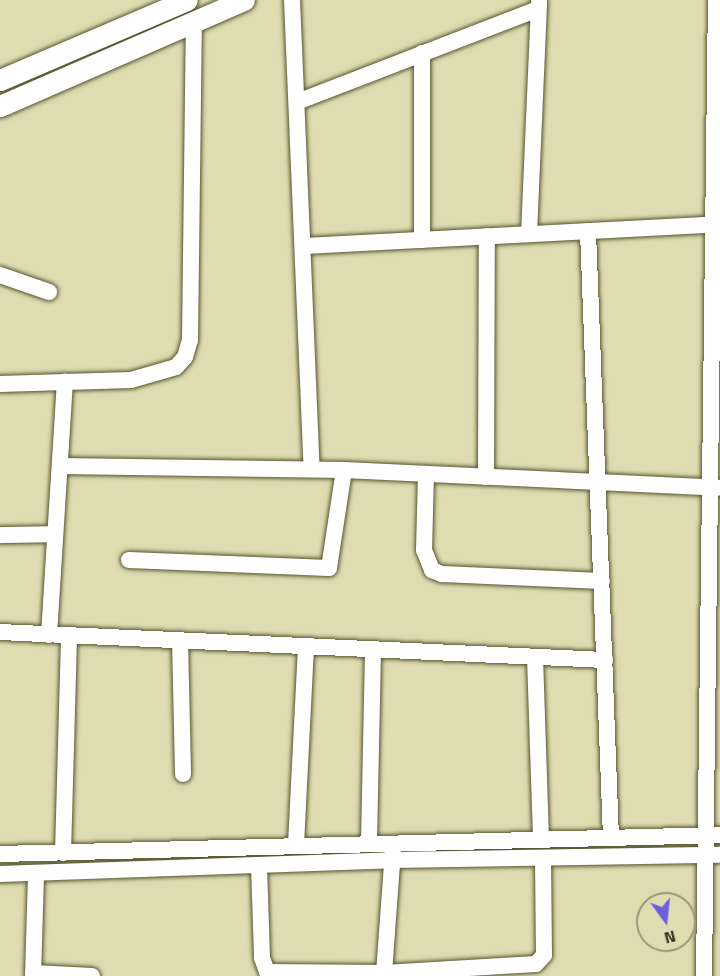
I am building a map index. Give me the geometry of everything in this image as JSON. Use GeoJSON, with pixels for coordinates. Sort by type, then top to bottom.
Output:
{"type":"FeatureCollection","features":[{"type":"Feature","properties":{"kind":"main road"},"geometry":{"type":"LineString","coordinates":[[0,80],[187,0]]}},
{"type":"Feature","properties":{"kind":"main road"},"geometry":{"type":"LineString","coordinates":[[0,106],[244,0]]}},
{"type":"Feature","properties":{"kind":"street"},"geometry":{"type":"LineString","coordinates":[[292,0],[312,469]]}},
{"type":"Feature","properties":{"kind":"street"},"geometry":{"type":"LineString","coordinates":[[704,976],[712,855],[717,224],[716,0]]}},
{"type":"Feature","properties":{"kind":"street"},"geometry":{"type":"LineString","coordinates":[[297,102],[539,4],[529,234]]}},
{"type":"Feature","properties":{"kind":"street"},"geometry":{"type":"LineString","coordinates":[[0,384],[157,375],[176,367],[185,357],[190,340],[194,20]]}},
{"type":"Feature","properties":{"kind":"street"},"geometry":{"type":"LineString","coordinates":[[422,53],[422,240]]}},
{"type":"Feature","properties":{"kind":"street"},"geometry":{"type":"LineString","coordinates":[[303,246],[717,224]]}},
{"type":"Feature","properties":{"kind":"street"},"geometry":{"type":"LineString","coordinates":[[588,231],[611,837]]}},
{"type":"Feature","properties":{"kind":"street"},"geometry":{"type":"LineString","coordinates":[[486,477],[487,236]]}},
{"type":"Feature","properties":{"kind":"street"},"geometry":{"type":"LineString","coordinates":[[0,275],[49,292]]}},
{"type":"Feature","properties":{"kind":"street"},"geometry":{"type":"LineString","coordinates":[[49,635],[66,382]]}},
{"type":"Feature","properties":{"kind":"street"},"geometry":{"type":"LineString","coordinates":[[60,466],[344,470],[715,488]]}},
{"type":"Feature","properties":{"kind":"street"},"geometry":{"type":"LineString","coordinates":[[129,560],[329,568],[344,470]]}},
{"type":"Feature","properties":{"kind":"street"},"geometry":{"type":"LineString","coordinates":[[426,474],[424,550],[432,570],[442,574],[602,581]]}},
{"type":"Feature","properties":{"kind":"street"},"geometry":{"type":"LineString","coordinates":[[0,535],[55,534]]}},
{"type":"Feature","properties":{"kind":"street"},"geometry":{"type":"LineString","coordinates":[[0,632],[605,660]]}},
{"type":"Feature","properties":{"kind":"street"},"geometry":{"type":"LineString","coordinates":[[63,853],[69,636]]}},
{"type":"Feature","properties":{"kind":"street"},"geometry":{"type":"LineString","coordinates":[[180,640],[183,774]]}},
{"type":"Feature","properties":{"kind":"street"},"geometry":{"type":"LineString","coordinates":[[296,844],[306,646]]}},
{"type":"Feature","properties":{"kind":"street"},"geometry":{"type":"LineString","coordinates":[[369,842],[373,649]]}},
{"type":"Feature","properties":{"kind":"street"},"geometry":{"type":"LineString","coordinates":[[535,657],[541,838]]}},
{"type":"Feature","properties":{"kind":"street"},"geometry":{"type":"LineString","coordinates":[[0,854],[369,842],[712,835]]}},
{"type":"Feature","properties":{"kind":"street"},"geometry":{"type":"LineString","coordinates":[[384,973],[393,842]]}},
{"type":"Feature","properties":{"kind":"street"},"geometry":{"type":"LineString","coordinates":[[0,874],[392,860],[712,855]]}},
{"type":"Feature","properties":{"kind":"street"},"geometry":{"type":"LineString","coordinates":[[259,866],[262,958],[267,972],[278,975],[384,973],[536,964],[544,955],[543,858]]}},
{"type":"Feature","properties":{"kind":"street"},"geometry":{"type":"LineString","coordinates":[[36,873],[33,974],[92,976]]}}]}
